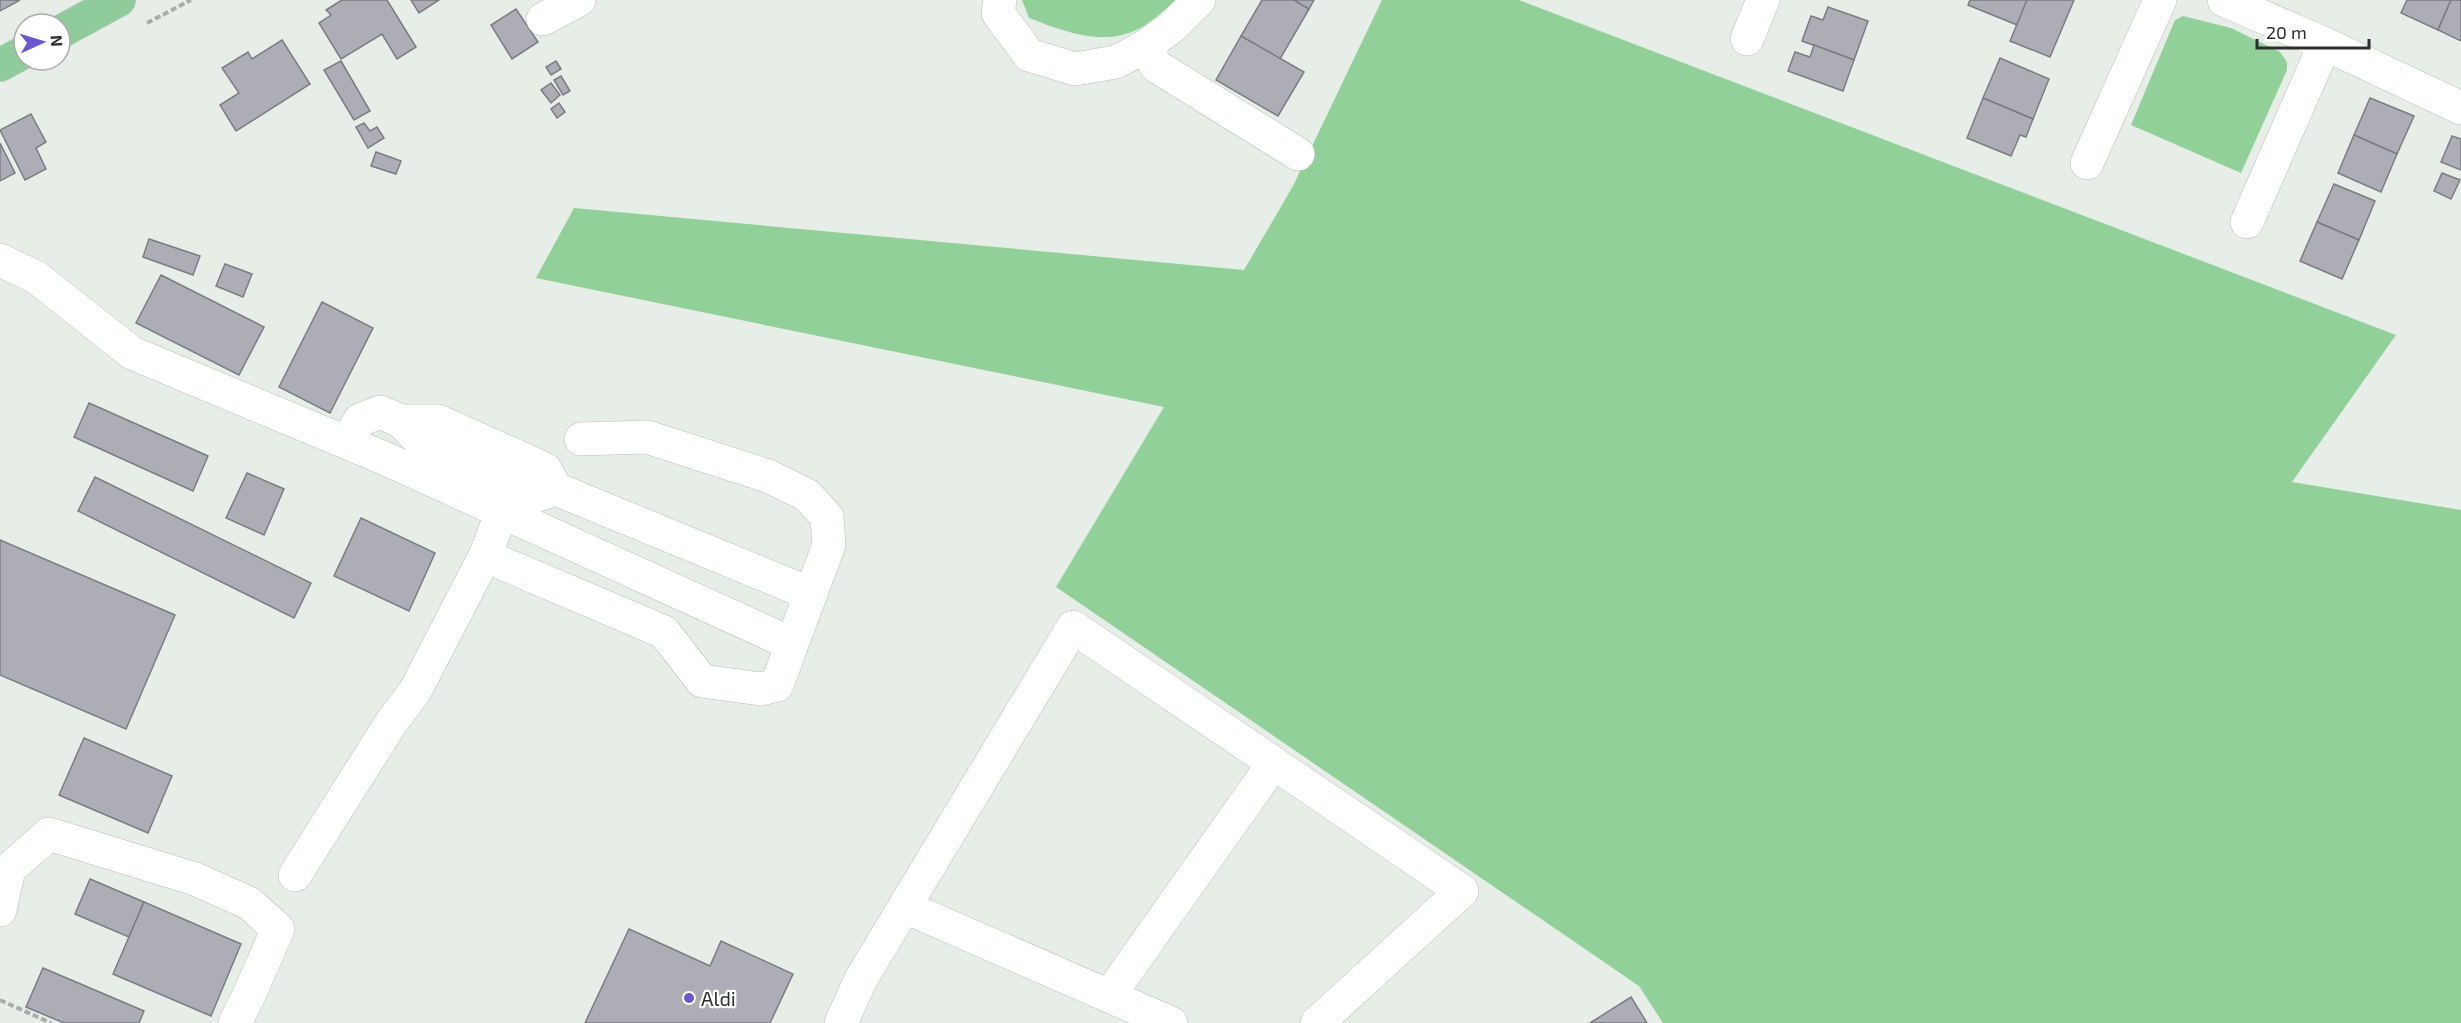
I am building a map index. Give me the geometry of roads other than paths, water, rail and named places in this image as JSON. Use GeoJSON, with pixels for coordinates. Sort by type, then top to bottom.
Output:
{"type":"FeatureCollection","features":[{"type":"Feature","properties":{"kind":"main road"},"geometry":{"type":"LineString","coordinates":[[72,26],[120,0]]}},
{"type":"Feature","properties":{"kind":"street"},"geometry":{"type":"LineString","coordinates":[[543,20],[579,0]]}},
{"type":"Feature","properties":{"kind":"street"},"geometry":{"type":"LineString","coordinates":[[1000,0],[998,13],[1029,55],[1075,69],[1116,62],[1146,46],[1173,26],[1199,0]]}},
{"type":"Feature","properties":{"kind":"street"},"geometry":{"type":"LineString","coordinates":[[1747,39],[1763,0]]}},
{"type":"Feature","properties":{"kind":"street"},"geometry":{"type":"LineString","coordinates":[[2087,163],[2160,0]]}},
{"type":"Feature","properties":{"kind":"street"},"geometry":{"type":"LineString","coordinates":[[2224,0],[2325,44],[2461,108]]}},
{"type":"Feature","properties":{"kind":"street"},"geometry":{"type":"LineString","coordinates":[[2247,222],[2325,44]]}},
{"type":"Feature","properties":{"kind":"street"},"geometry":{"type":"LineString","coordinates":[[1146,46],[1156,66],[1298,154]]}},
{"type":"Feature","properties":{"kind":"street"},"geometry":{"type":"LineString","coordinates":[[0,260],[36,277],[132,353],[347,442],[792,644]]}},
{"type":"Feature","properties":{"kind":"street"},"geometry":{"type":"LineString","coordinates":[[347,442],[360,420],[380,412],[401,421],[426,447],[535,496],[556,489],[811,594]]}},
{"type":"Feature","properties":{"kind":"street"},"geometry":{"type":"LineString","coordinates":[[485,556],[664,632],[702,681],[761,689],[777,685],[829,545],[827,517],[807,495],[768,476],[647,437],[581,439]]}},
{"type":"Feature","properties":{"kind":"street"},"geometry":{"type":"LineString","coordinates":[[295,875],[415,691],[485,556],[502,512]]}},
{"type":"Feature","properties":{"kind":"street"},"geometry":{"type":"LineString","coordinates":[[841,1023],[861,979],[1073,627],[1462,891],[1317,1023]]}},
{"type":"Feature","properties":{"kind":"street"},"geometry":{"type":"LineString","coordinates":[[1109,996],[1274,764]]}},
{"type":"Feature","properties":{"kind":"street"},"geometry":{"type":"LineString","coordinates":[[0,910],[9,869],[49,834],[195,879],[249,903],[278,929],[235,1023]]}},
{"type":"Feature","properties":{"kind":"street"},"geometry":{"type":"LineString","coordinates":[[905,907],[1171,1023]]}},
{"type":"Feature","properties":{"kind":"place","name":"Aldi"},"geometry":{"type":"Point","coordinates":[689,998]}}]}
